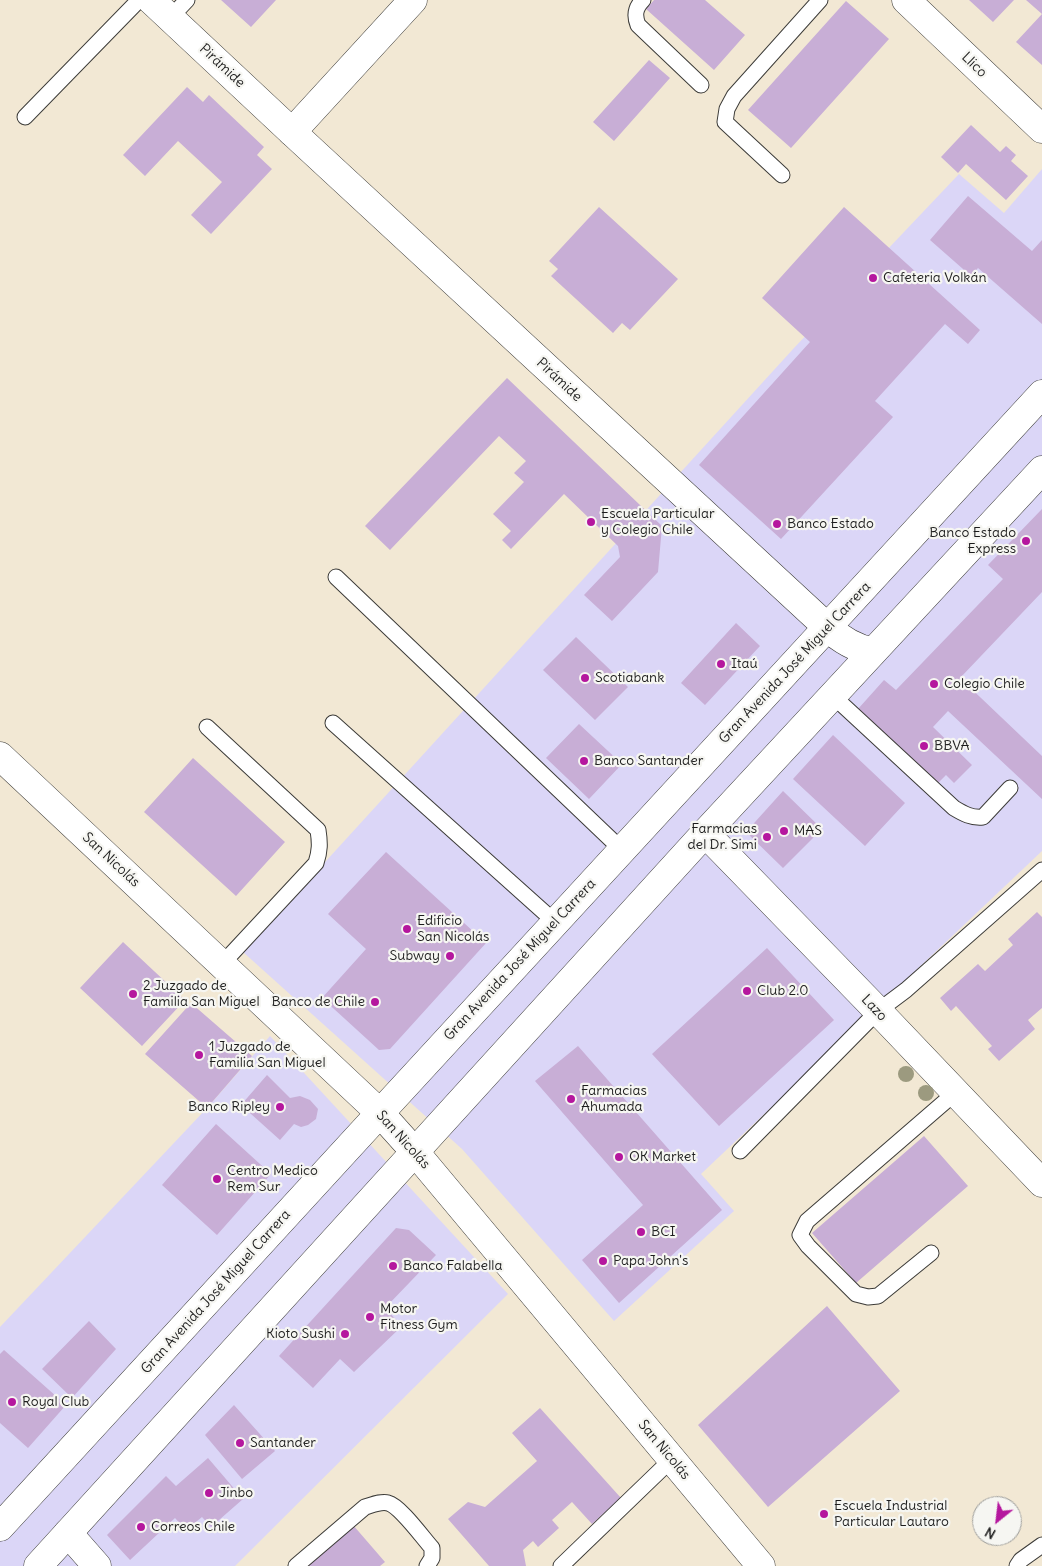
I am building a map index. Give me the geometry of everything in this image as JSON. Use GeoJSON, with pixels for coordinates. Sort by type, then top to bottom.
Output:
{"type":"FeatureCollection","features":[{"type":"Feature","properties":{"kind":"main road"},"geometry":{"type":"LineString","coordinates":[[292,132],[413,0]]}},
{"type":"Feature","properties":{"kind":"main road","name":"Llico"},"geometry":{"type":"LineString","coordinates":[[906,0],[1042,129]]}},
{"type":"Feature","properties":{"kind":"main road","name":"Pirámide"},"geometry":{"type":"LineString","coordinates":[[170,6],[292,132],[827,627],[838,637],[850,644],[873,652]]}},
{"type":"Feature","properties":{"kind":"main road","name":"Gran Avenida José Miguel Carrera"},"geometry":{"type":"LineString","coordinates":[[0,1527],[1042,394]]}},
{"type":"Feature","properties":{"kind":"main road"},"geometry":{"type":"LineString","coordinates":[[38,1566],[705,833],[1042,470]]}},
{"type":"Feature","properties":{"kind":"main road","name":"San Nicolás"},"geometry":{"type":"LineString","coordinates":[[0,756],[380,1113],[415,1152],[761,1566]]}},
{"type":"Feature","properties":{"kind":"main road","name":"Lazo"},"geometry":{"type":"LineString","coordinates":[[705,833],[1042,1183]]}},
{"type":"Feature","properties":{"kind":"main road"},"geometry":{"type":"LineString","coordinates":[[68,1533],[96,1566]]}},
{"type":"Feature","properties":{"kind":"lane"},"geometry":{"type":"LineString","coordinates":[[25,117],[139,0]]}},
{"type":"Feature","properties":{"kind":"lane"},"geometry":{"type":"LineString","coordinates":[[643,0],[637,6],[635,16],[638,25],[702,85]]}},
{"type":"Feature","properties":{"kind":"lane"},"geometry":{"type":"LineString","coordinates":[[782,175],[725,122],[727,109],[734,96],[820,0]]}},
{"type":"Feature","properties":{"kind":"lane"},"geometry":{"type":"LineString","coordinates":[[336,577],[622,850]]}},
{"type":"Feature","properties":{"kind":"lane"},"geometry":{"type":"LineString","coordinates":[[833,696],[954,808],[965,814],[975,818],[983,817],[1010,788]]}},
{"type":"Feature","properties":{"kind":"lane"},"geometry":{"type":"LineString","coordinates":[[333,723],[555,922]]}},
{"type":"Feature","properties":{"kind":"lane"},"geometry":{"type":"LineString","coordinates":[[207,727],[318,830],[320,842],[320,853],[316,863],[222,964]]}},
{"type":"Feature","properties":{"kind":"lane"},"geometry":{"type":"LineString","coordinates":[[740,1151],[878,1011],[906,990],[1042,870]]}},
{"type":"Feature","properties":{"kind":"lane"},"geometry":{"type":"LineString","coordinates":[[931,1253],[878,1296],[868,1297],[856,1294],[808,1246],[800,1234],[807,1221],[955,1093]]}},
{"type":"Feature","properties":{"kind":"lane"},"geometry":{"type":"LineString","coordinates":[[560,1566],[672,1459]]}},
{"type":"Feature","properties":{"kind":"lane"},"geometry":{"type":"LineString","coordinates":[[296,1566],[365,1507],[388,1503],[398,1509],[432,1548],[432,1558],[427,1566]]}},
{"type":"Feature","properties":{"kind":"lane"},"geometry":{"type":"LineString","coordinates":[[1017,1566],[1021,1560],[1042,1545]]}},
{"type":"Feature","properties":{"kind":"shaded area"},"geometry":{"type":"Polygon","coordinates":[[[1042,169],[1042,851],[701,1174],[734,1211],[614,1321],[462,1149],[243,952],[794,348],[959,174],[1004,213],[1042,169]]]}},
{"type":"Feature","properties":{"kind":"shaded area"},"geometry":{"type":"Polygon","coordinates":[[[270,1036],[508,1294],[235,1566],[0,1566],[0,1327],[207,1108],[270,1036]]]}},
{"type":"Feature","properties":{"kind":"building"},"geometry":{"type":"Polygon","coordinates":[[[221,0],[276,0],[251,27],[221,0]]]}},
{"type":"Feature","properties":{"kind":"building"},"geometry":{"type":"Polygon","coordinates":[[[654,0],[705,0],[745,35],[714,70],[646,9],[654,0]]]}},
{"type":"Feature","properties":{"kind":"building"},"geometry":{"type":"Polygon","coordinates":[[[969,0],[1014,0],[993,22],[969,0]]]}},
{"type":"Feature","properties":{"kind":"building"},"geometry":{"type":"Polygon","coordinates":[[[1026,0],[1042,0],[1042,14],[1026,0]]]}},
{"type":"Feature","properties":{"kind":"building"},"geometry":{"type":"Polygon","coordinates":[[[846,1],[889,39],[791,148],[748,110],[846,1]]]}},
{"type":"Feature","properties":{"kind":"building"},"geometry":{"type":"Polygon","coordinates":[[[1042,14],[1042,65],[1016,42],[1042,14]]]}},
{"type":"Feature","properties":{"kind":"building"},"geometry":{"type":"Polygon","coordinates":[[[649,60],[670,78],[614,141],[593,122],[649,60]]]}},
{"type":"Feature","properties":{"kind":"building"},"geometry":{"type":"Polygon","coordinates":[[[187,87],[203,102],[209,95],[264,147],[257,155],[272,169],[211,234],[191,215],[222,182],[178,141],[145,176],[123,155],[187,87]]]}},
{"type":"Feature","properties":{"kind":"building"},"geometry":{"type":"Polygon","coordinates":[[[971,125],[1000,152],[1006,146],[1016,155],[1011,161],[1028,176],[1006,200],[966,164],[958,173],[941,157],[971,125]]]}},
{"type":"Feature","properties":{"kind":"building"},"geometry":{"type":"Polygon","coordinates":[[[968,196],[1032,251],[1042,240],[1042,324],[978,268],[971,276],[930,240],[968,196]]]}},
{"type":"Feature","properties":{"kind":"building"},"geometry":{"type":"Polygon","coordinates":[[[599,207],[678,279],[630,330],[622,323],[613,333],[551,276],[558,269],[549,261],[599,207]]]}},
{"type":"Feature","properties":{"kind":"building"},"geometry":{"type":"Polygon","coordinates":[[[844,207],[980,330],[968,344],[945,324],[875,401],[893,417],[781,539],[699,465],[810,342],[762,298],[844,207]]]}},
{"type":"Feature","properties":{"kind":"building"},"geometry":{"type":"Polygon","coordinates":[[[507,378],[662,526],[658,572],[612,621],[584,595],[620,557],[618,546],[564,494],[511,549],[502,540],[511,531],[493,514],[524,482],[514,473],[526,461],[499,436],[390,550],[365,526],[507,378]]]}},
{"type":"Feature","properties":{"kind":"building"},"geometry":{"type":"Polygon","coordinates":[[[1042,509],[1042,592],[960,678],[1042,756],[1042,799],[948,711],[933,727],[972,765],[954,783],[946,775],[935,786],[858,709],[884,680],[896,690],[1003,579],[988,565],[1042,509]]]}},
{"type":"Feature","properties":{"kind":"building","name":"Itaú"},"geometry":{"type":"Polygon","coordinates":[[[736,623],[760,646],[705,705],[681,683],[736,623]]]}},
{"type":"Feature","properties":{"kind":"building","name":"Scotiabank"},"geometry":{"type":"Polygon","coordinates":[[[576,637],[628,687],[595,720],[543,670],[576,637]]]}},
{"type":"Feature","properties":{"kind":"building","name":"Banco Santander"},"geometry":{"type":"Polygon","coordinates":[[[579,724],[622,764],[589,799],[546,758],[579,724]]]}},
{"type":"Feature","properties":{"kind":"building"},"geometry":{"type":"Polygon","coordinates":[[[833,735],[905,803],[865,846],[793,779],[833,735]]]}},
{"type":"Feature","properties":{"kind":"building"},"geometry":{"type":"Polygon","coordinates":[[[193,758],[285,842],[236,896],[144,812],[193,758]]]}},
{"type":"Feature","properties":{"kind":"building","name":"MAS"},"geometry":{"type":"Polygon","coordinates":[[[783,791],[822,829],[783,868],[746,832],[783,791]]]}},
{"type":"Feature","properties":{"kind":"building","name":"Edificio San Nicolás"},"geometry":{"type":"Polygon","coordinates":[[[386,852],[486,943],[390,1049],[379,1050],[322,998],[366,949],[328,914],[386,852]]]}},
{"type":"Feature","properties":{"kind":"building"},"geometry":{"type":"Polygon","coordinates":[[[1037,912],[1042,917],[1042,1008],[1028,1020],[1035,1029],[999,1061],[988,1049],[992,1046],[956,1006],[951,1011],[940,998],[978,964],[985,971],[1013,945],[1008,939],[1037,912]]]}},
{"type":"Feature","properties":{"kind":"building","name":"2 Juzgado de Familia San Miguel"},"geometry":{"type":"Polygon","coordinates":[[[123,942],[185,1000],[142,1046],[80,988],[123,942]]]}},
{"type":"Feature","properties":{"kind":"building"},"geometry":{"type":"Polygon","coordinates":[[[767,948],[834,1020],[719,1126],[652,1054],[767,948]]]}},
{"type":"Feature","properties":{"kind":"building","name":"1 Juzgado de Familia San Miguel"},"geometry":{"type":"Polygon","coordinates":[[[191,1003],[252,1056],[207,1108],[145,1054],[191,1003]]]}},
{"type":"Feature","properties":{"kind":"building"},"geometry":{"type":"Polygon","coordinates":[[[578,1046],[722,1210],[619,1303],[582,1260],[643,1205],[535,1081],[578,1046]]]}},
{"type":"Feature","properties":{"kind":"building","name":"Banco Ripley"},"geometry":{"type":"Polygon","coordinates":[[[267,1075],[290,1098],[300,1096],[310,1100],[318,1109],[316,1119],[308,1125],[301,1127],[294,1124],[280,1140],[241,1105],[267,1075]]]}},
{"type":"Feature","properties":{"kind":"building","name":"Centro Medico Rem Sur"},"geometry":{"type":"Polygon","coordinates":[[[216,1124],[271,1174],[217,1235],[162,1185],[216,1124]]]}},
{"type":"Feature","properties":{"kind":"building"},"geometry":{"type":"Polygon","coordinates":[[[924,1136],[968,1186],[856,1283],[812,1233],[924,1136]]]}},
{"type":"Feature","properties":{"kind":"building"},"geometry":{"type":"Polygon","coordinates":[[[396,1228],[409,1230],[436,1255],[385,1308],[402,1326],[354,1372],[340,1359],[313,1388],[279,1356],[396,1228]]]}},
{"type":"Feature","properties":{"kind":"building","name":"Escuela Industrial Particular Lautaro"},"geometry":{"type":"Polygon","coordinates":[[[827,1306],[900,1391],[768,1507],[698,1425],[827,1306]]]}},
{"type":"Feature","properties":{"kind":"building"},"geometry":{"type":"Polygon","coordinates":[[[89,1321],[116,1349],[72,1398],[42,1369],[89,1321]]]}},
{"type":"Feature","properties":{"kind":"building"},"geometry":{"type":"Polygon","coordinates":[[[4,1350],[66,1405],[28,1448],[0,1423],[0,1354],[4,1350]]]}},
{"type":"Feature","properties":{"kind":"building","name":"Santander"},"geometry":{"type":"Polygon","coordinates":[[[234,1405],[275,1451],[242,1479],[205,1435],[234,1405]]]}},
{"type":"Feature","properties":{"kind":"building"},"geometry":{"type":"Polygon","coordinates":[[[540,1408],[621,1498],[592,1524],[572,1502],[552,1520],[559,1528],[538,1547],[533,1541],[523,1550],[526,1566],[489,1566],[448,1519],[468,1502],[485,1507],[537,1461],[512,1433],[540,1408]]]}},
{"type":"Feature","properties":{"kind":"building"},"geometry":{"type":"Polygon","coordinates":[[[208,1458],[243,1499],[211,1527],[202,1517],[186,1530],[175,1518],[130,1560],[107,1535],[166,1476],[176,1486],[208,1458]]]}},
{"type":"Feature","properties":{"kind":"building"},"geometry":{"type":"Polygon","coordinates":[[[353,1525],[385,1562],[380,1566],[306,1566],[353,1525]]]}},
{"type":"Feature","properties":{"kind":"place","name":"Cafeteria Volkán"},"geometry":{"type":"Point","coordinates":[873,278]}},
{"type":"Feature","properties":{"kind":"place","name":"Escuela Particular y Colegio Chile"},"geometry":{"type":"Point","coordinates":[591,522]}},
{"type":"Feature","properties":{"kind":"place","name":"Banco Estado"},"geometry":{"type":"Point","coordinates":[777,524]}},
{"type":"Feature","properties":{"kind":"place","name":"Banco Estado Express"},"geometry":{"type":"Point","coordinates":[1026,541]}},
{"type":"Feature","properties":{"kind":"place","name":"Itaú"},"geometry":{"type":"Point","coordinates":[721,664]}},
{"type":"Feature","properties":{"kind":"place","name":"Scotiabank"},"geometry":{"type":"Point","coordinates":[585,678]}},
{"type":"Feature","properties":{"kind":"place","name":"Colegio Chile"},"geometry":{"type":"Point","coordinates":[934,684]}},
{"type":"Feature","properties":{"kind":"place","name":"BBVA"},"geometry":{"type":"Point","coordinates":[924,746]}},
{"type":"Feature","properties":{"kind":"place","name":"Banco Santander"},"geometry":{"type":"Point","coordinates":[584,761]}},
{"type":"Feature","properties":{"kind":"place","name":"MAS"},"geometry":{"type":"Point","coordinates":[784,831]}},
{"type":"Feature","properties":{"kind":"place","name":"Farmacias del Dr. Simi"},"geometry":{"type":"Point","coordinates":[767,837]}},
{"type":"Feature","properties":{"kind":"place","name":"Edificio San Nicolás"},"geometry":{"type":"Point","coordinates":[407,929]}},
{"type":"Feature","properties":{"kind":"place","name":"Subway"},"geometry":{"type":"Point","coordinates":[450,956]}},
{"type":"Feature","properties":{"kind":"place","name":"Club 2.0"},"geometry":{"type":"Point","coordinates":[747,991]}},
{"type":"Feature","properties":{"kind":"place","name":"2 Juzgado de Familia San Miguel"},"geometry":{"type":"Point","coordinates":[133,994]}},
{"type":"Feature","properties":{"kind":"place","name":"Banco de Chile"},"geometry":{"type":"Point","coordinates":[375,1002]}},
{"type":"Feature","properties":{"kind":"place","name":"1 Juzgado de Familia San Miguel"},"geometry":{"type":"Point","coordinates":[199,1055]}},
{"type":"Feature","properties":{"kind":"place","name":"Farmacias Ahumada"},"geometry":{"type":"Point","coordinates":[571,1099]}},
{"type":"Feature","properties":{"kind":"place","name":"Banco Ripley"},"geometry":{"type":"Point","coordinates":[280,1107]}},
{"type":"Feature","properties":{"kind":"place","name":"OK Market"},"geometry":{"type":"Point","coordinates":[619,1157]}},
{"type":"Feature","properties":{"kind":"place","name":"Centro Medico Rem Sur"},"geometry":{"type":"Point","coordinates":[217,1179]}},
{"type":"Feature","properties":{"kind":"place","name":"BCI"},"geometry":{"type":"Point","coordinates":[641,1232]}},
{"type":"Feature","properties":{"kind":"place","name":"Papa John's"},"geometry":{"type":"Point","coordinates":[603,1261]}},
{"type":"Feature","properties":{"kind":"place","name":"Banco Falabella"},"geometry":{"type":"Point","coordinates":[393,1266]}},
{"type":"Feature","properties":{"kind":"place","name":"Motor Fitness Gym"},"geometry":{"type":"Point","coordinates":[370,1317]}},
{"type":"Feature","properties":{"kind":"place","name":"Kioto Sushi"},"geometry":{"type":"Point","coordinates":[345,1334]}},
{"type":"Feature","properties":{"kind":"place","name":"Royal Club"},"geometry":{"type":"Point","coordinates":[12,1402]}},
{"type":"Feature","properties":{"kind":"place","name":"Santander"},"geometry":{"type":"Point","coordinates":[240,1443]}},
{"type":"Feature","properties":{"kind":"place","name":"Jinbo"},"geometry":{"type":"Point","coordinates":[209,1493]}},
{"type":"Feature","properties":{"kind":"place","name":"Escuela Industrial Particular Lautaro"},"geometry":{"type":"Point","coordinates":[824,1514]}},
{"type":"Feature","properties":{"kind":"place","name":"Correos Chile"},"geometry":{"type":"Point","coordinates":[141,1527]}}]}
